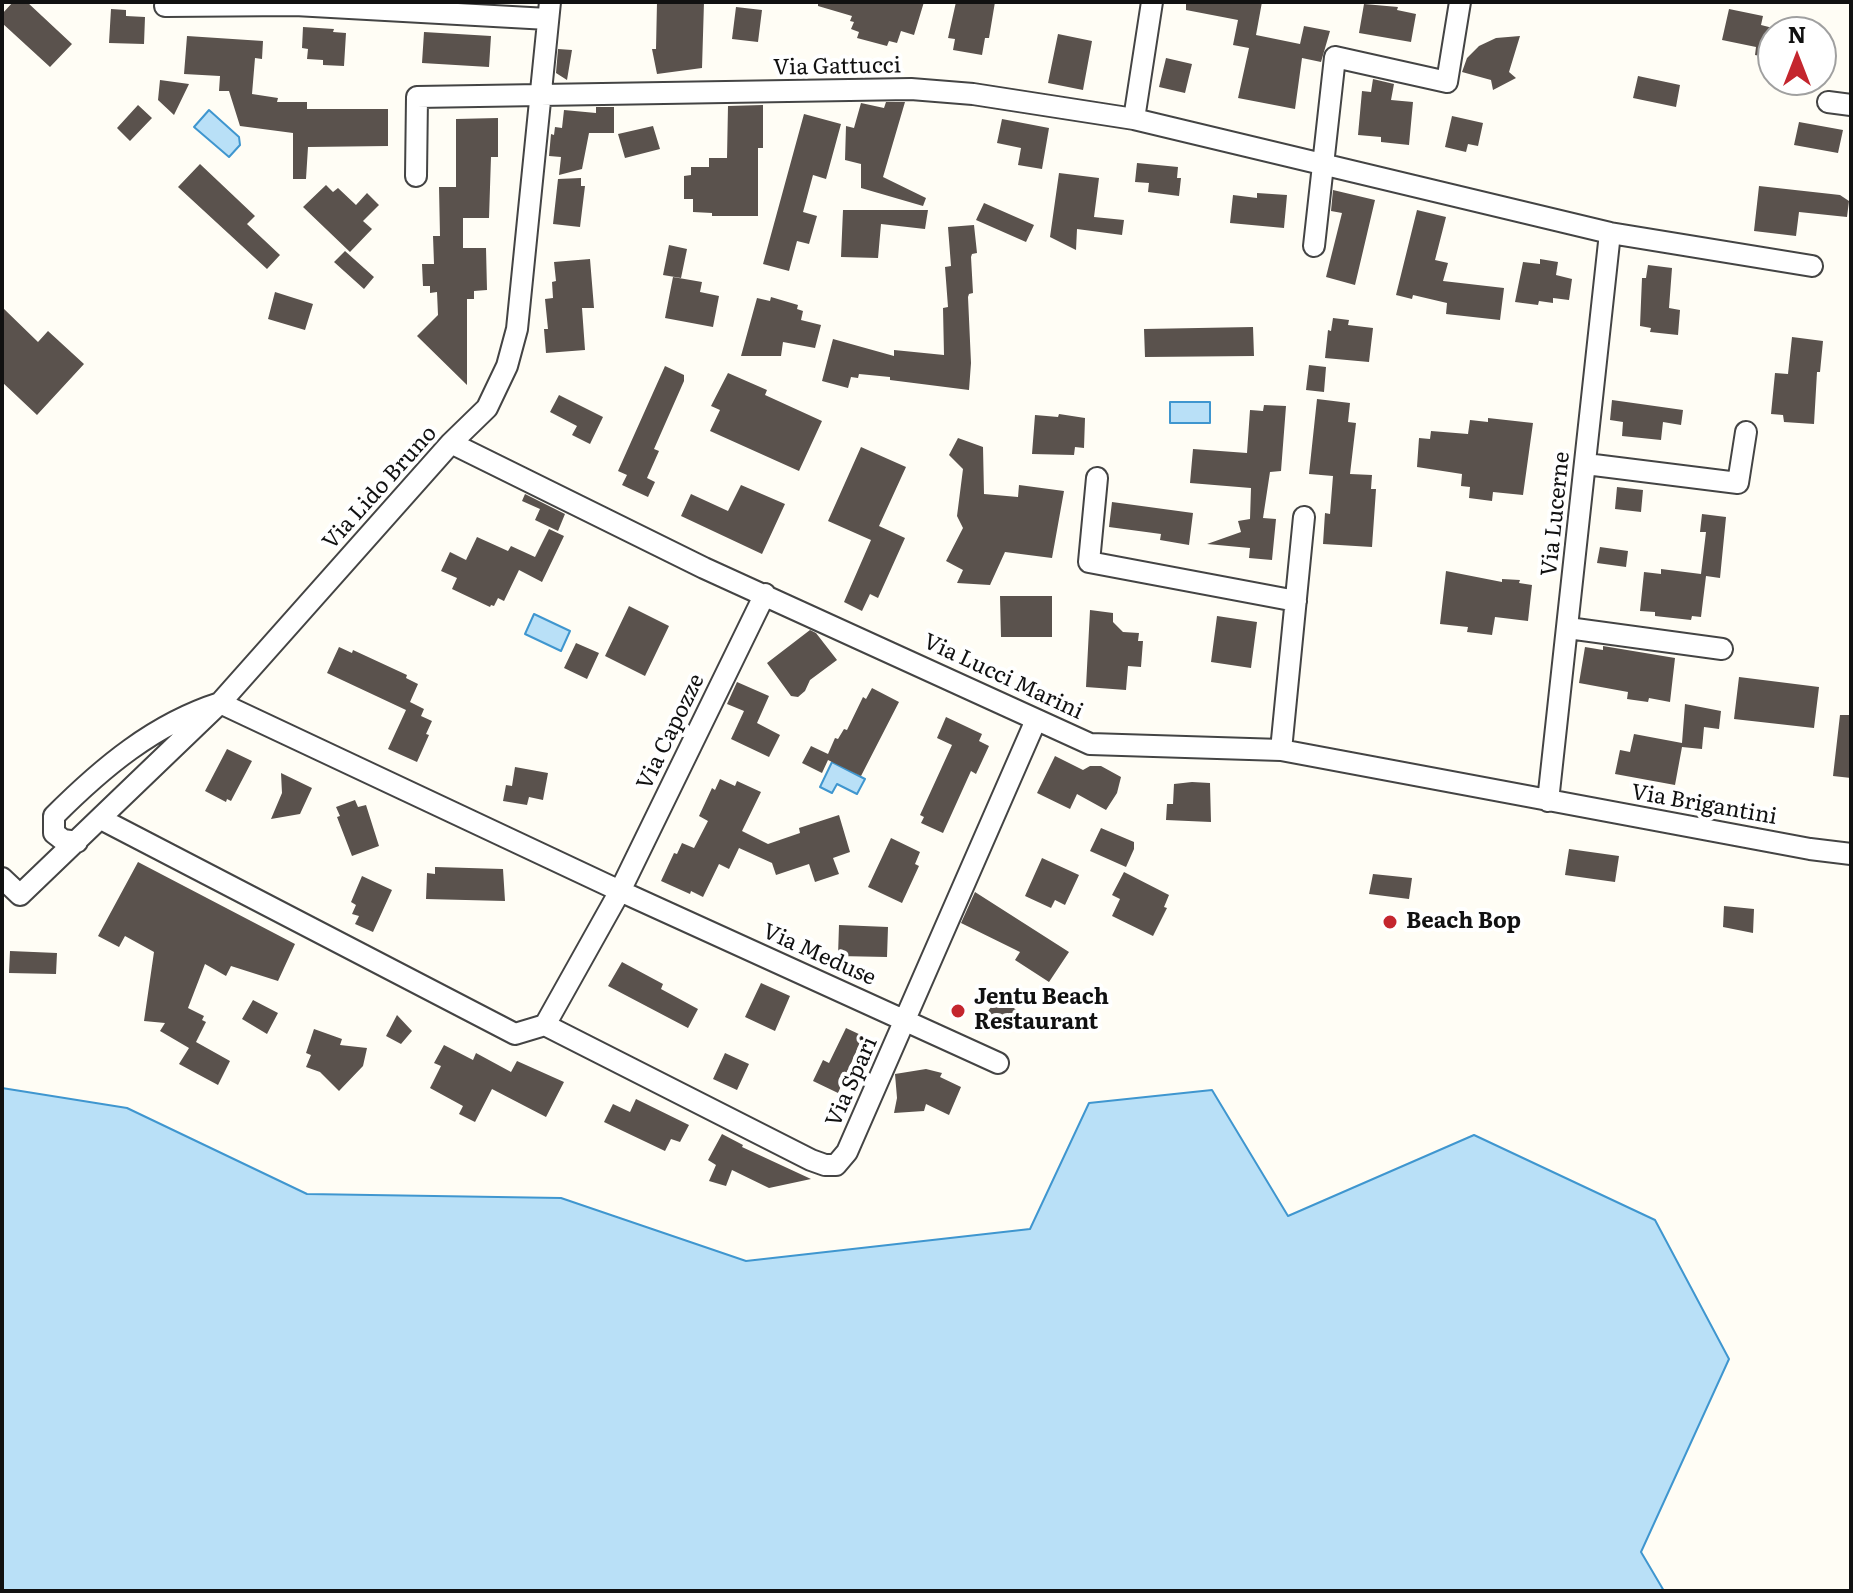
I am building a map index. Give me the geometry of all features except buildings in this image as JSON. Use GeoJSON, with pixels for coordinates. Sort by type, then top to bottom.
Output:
{"type":"FeatureCollection","features":[{"type":"Feature","properties":{"kind":"street"},"geometry":{"type":"LineString","coordinates":[[1134,119],[1152,2]]}},
{"type":"Feature","properties":{"kind":"street"},"geometry":{"type":"LineString","coordinates":[[1314,246],[1335,57],[1447,82],[1460,2]]}},
{"type":"Feature","properties":{"kind":"street"},"geometry":{"type":"LineString","coordinates":[[165,6],[549,10]]}},
{"type":"Feature","properties":{"kind":"street","name":"Via Lido Bruno"},"geometry":{"type":"LineString","coordinates":[[2,878],[20,895],[101,819],[220,703],[451,443],[487,408],[507,366],[517,329],[549,10]]}},
{"type":"Feature","properties":{"kind":"street","name":"Via Gattucci"},"geometry":{"type":"LineString","coordinates":[[416,176],[417,97],[911,89],[973,94],[1134,119],[1610,233],[1812,266]]}},
{"type":"Feature","properties":{"kind":"street"},"geometry":{"type":"LineString","coordinates":[[1828,102],[1851,105]]}},
{"type":"Feature","properties":{"kind":"street","name":"Via Lucerne"},"geometry":{"type":"LineString","coordinates":[[1548,801],[1610,233]]}},
{"type":"Feature","properties":{"kind":"street"},"geometry":{"type":"LineString","coordinates":[[1586,464],[1738,483],[1746,432]]}},
{"type":"Feature","properties":{"kind":"street","name":"Via Lucci Marini"},"geometry":{"type":"LineString","coordinates":[[451,443],[704,568],[1090,744],[1281,750],[1548,801]]}},
{"type":"Feature","properties":{"kind":"street"},"geometry":{"type":"LineString","coordinates":[[1097,478],[1089,562],[1296,601]]}},
{"type":"Feature","properties":{"kind":"street"},"geometry":{"type":"LineString","coordinates":[[1281,750],[1304,517]]}},
{"type":"Feature","properties":{"kind":"street","name":"Via Capozze"},"geometry":{"type":"LineString","coordinates":[[545,1025],[620,891],[765,594]]}},
{"type":"Feature","properties":{"kind":"street"},"geometry":{"type":"LineString","coordinates":[[1568,628],[1722,649]]}},
{"type":"Feature","properties":{"kind":"street"},"geometry":{"type":"LineString","coordinates":[[77,842],[63,840],[54,833],[54,816],[129,749],[161,730],[220,703]]}},
{"type":"Feature","properties":{"kind":"street","name":"Via Meduse"},"geometry":{"type":"LineString","coordinates":[[220,703],[620,891],[998,1063]]}},
{"type":"Feature","properties":{"kind":"street","name":"Via Spari"},"geometry":{"type":"LineString","coordinates":[[545,1025],[825,1165],[836,1165],[847,1152],[1036,720]]}},
{"type":"Feature","properties":{"kind":"street","name":"Via Brigantini"},"geometry":{"type":"LineString","coordinates":[[1548,801],[1851,854]]}},
{"type":"Feature","properties":{"kind":"street"},"geometry":{"type":"LineString","coordinates":[[101,819],[515,1034],[545,1025]]}},
{"type":"Feature","properties":{"kind":"water"},"geometry":{"type":"Polygon","coordinates":[[[209,110],[239,137],[240,145],[229,157],[194,127],[209,110]]]}},
{"type":"Feature","properties":{"kind":"water"},"geometry":{"type":"Polygon","coordinates":[[[1170,402],[1210,402],[1210,423],[1170,423],[1170,402]]]}},
{"type":"Feature","properties":{"kind":"water"},"geometry":{"type":"Polygon","coordinates":[[[534,614],[570,631],[561,651],[525,634],[534,614]]]}},
{"type":"Feature","properties":{"kind":"water"},"geometry":{"type":"Polygon","coordinates":[[[832,762],[865,779],[857,794],[837,784],[832,793],[820,787],[832,762]]]}},
{"type":"Feature","properties":{"kind":"water"},"geometry":{"type":"Polygon","coordinates":[[[2,1088],[127,1108],[307,1194],[561,1198],[746,1261],[1030,1229],[1089,1103],[1212,1090],[1288,1216],[1474,1135],[1655,1220],[1729,1359],[1641,1552],[1664,1591],[2,1591],[2,1088]]]}},
{"type":"Feature","properties":{"kind":"place","name":"Beach Bop"},"geometry":{"type":"Point","coordinates":[1390,922]}},
{"type":"Feature","properties":{"kind":"place","name":"Jentu Beach Restaurant"},"geometry":{"type":"Point","coordinates":[958,1011]}}]}
